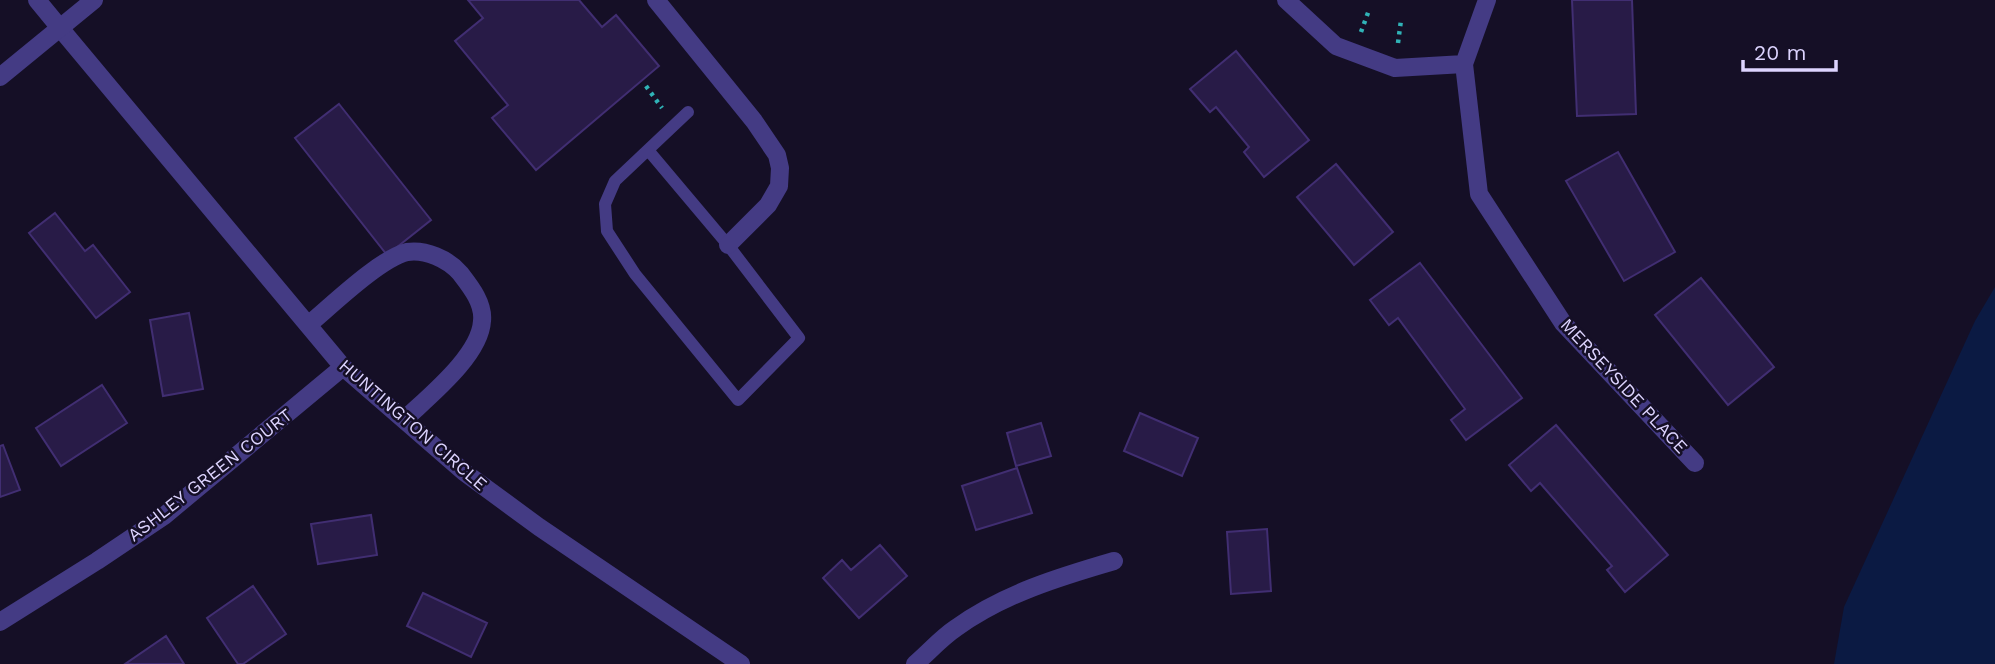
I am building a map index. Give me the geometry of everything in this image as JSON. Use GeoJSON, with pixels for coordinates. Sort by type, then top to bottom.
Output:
{"type":"FeatureCollection","features":[{"type":"Feature","properties":{"kind":"street","name":"HUNTINGTON CIRCLE"},"geometry":{"type":"LineString","coordinates":[[37,0],[343,367],[464,472],[539,527],[741,664]]}},
{"type":"Feature","properties":{"kind":"street"},"geometry":{"type":"LineString","coordinates":[[0,77],[94,0]]}},
{"type":"Feature","properties":{"kind":"street"},"geometry":{"type":"LineString","coordinates":[[656,0],[754,121],[777,155],[780,168],[779,186],[768,205],[728,245]]}},
{"type":"Feature","properties":{"kind":"street"},"geometry":{"type":"LineString","coordinates":[[1286,0],[1336,46],[1395,68],[1464,64]]}},
{"type":"Feature","properties":{"kind":"street","name":"MERSEYSIDE PLACE"},"geometry":{"type":"LineString","coordinates":[[1487,0],[1464,64],[1479,194],[1563,323],[1695,463]]}},
{"type":"Feature","properties":{"kind":"street"},"geometry":{"type":"LineString","coordinates":[[308,325],[377,269],[408,252],[442,259],[457,270],[478,300],[482,321],[475,342],[462,363],[404,420]]}},
{"type":"Feature","properties":{"kind":"street","name":"ASHLEY GREEN COURT"},"geometry":{"type":"LineString","coordinates":[[0,622],[97,562],[164,516],[343,367]]}},
{"type":"Feature","properties":{"kind":"street"},"geometry":{"type":"LineString","coordinates":[[915,664],[956,628],[1000,603],[1052,579],[1114,561]]}},
{"type":"Feature","properties":{"kind":"lane"},"geometry":{"type":"LineString","coordinates":[[648,150],[728,245],[799,338],[738,400],[635,274],[607,231],[605,204],[615,181],[648,150],[688,113]]}},
{"type":"Feature","properties":{"kind":"water"},"geometry":{"type":"Polygon","coordinates":[[[1995,287],[1995,664],[1834,664],[1844,607],[1975,321],[1995,287]]]}},
{"type":"Feature","properties":{"kind":"building"},"geometry":{"type":"Polygon","coordinates":[[[468,0],[579,0],[602,27],[616,15],[659,66],[536,170],[492,118],[508,105],[455,41],[483,18],[468,0]]]}},
{"type":"Feature","properties":{"kind":"building"},"geometry":{"type":"Polygon","coordinates":[[[1572,0],[1632,0],[1636,114],[1577,116],[1572,0]]]}},
{"type":"Feature","properties":{"kind":"building"},"geometry":{"type":"Polygon","coordinates":[[[1236,51],[1309,140],[1264,177],[1244,152],[1249,147],[1216,107],[1210,112],[1190,89],[1236,51]]]}},
{"type":"Feature","properties":{"kind":"building"},"geometry":{"type":"Polygon","coordinates":[[[339,104],[431,220],[387,255],[295,138],[339,104]]]}},
{"type":"Feature","properties":{"kind":"building"},"geometry":{"type":"Polygon","coordinates":[[[1618,152],[1675,252],[1624,281],[1566,181],[1618,152]]]}},
{"type":"Feature","properties":{"kind":"building"},"geometry":{"type":"Polygon","coordinates":[[[1336,164],[1393,232],[1354,265],[1297,197],[1336,164]]]}},
{"type":"Feature","properties":{"kind":"building"},"geometry":{"type":"Polygon","coordinates":[[[55,213],[85,251],[93,245],[130,292],[96,318],[29,233],[55,213]]]}},
{"type":"Feature","properties":{"kind":"building"},"geometry":{"type":"Polygon","coordinates":[[[1420,263],[1522,398],[1466,440],[1451,420],[1465,409],[1398,318],[1389,325],[1370,300],[1420,263]]]}},
{"type":"Feature","properties":{"kind":"building"},"geometry":{"type":"Polygon","coordinates":[[[1701,278],[1774,367],[1728,405],[1655,315],[1701,278]]]}},
{"type":"Feature","properties":{"kind":"building"},"geometry":{"type":"Polygon","coordinates":[[[189,313],[203,389],[163,396],[150,320],[189,313]]]}},
{"type":"Feature","properties":{"kind":"building"},"geometry":{"type":"Polygon","coordinates":[[[102,385],[127,423],[61,466],[36,428],[102,385]]]}},
{"type":"Feature","properties":{"kind":"building"},"geometry":{"type":"Polygon","coordinates":[[[1140,413],[1198,438],[1182,476],[1124,451],[1140,413]]]}},
{"type":"Feature","properties":{"kind":"building"},"geometry":{"type":"Polygon","coordinates":[[[1041,423],[1051,456],[1016,466],[1007,433],[1041,423]]]}},
{"type":"Feature","properties":{"kind":"building"},"geometry":{"type":"Polygon","coordinates":[[[1556,425],[1668,555],[1625,592],[1607,570],[1612,566],[1540,483],[1531,491],[1509,465],[1556,425]]]}},
{"type":"Feature","properties":{"kind":"building"},"geometry":{"type":"Polygon","coordinates":[[[3,445],[20,490],[0,497],[0,446],[3,445]]]}},
{"type":"Feature","properties":{"kind":"building"},"geometry":{"type":"Polygon","coordinates":[[[1017,468],[1032,513],[976,530],[962,486],[1017,468]]]}},
{"type":"Feature","properties":{"kind":"building"},"geometry":{"type":"Polygon","coordinates":[[[371,515],[377,555],[318,564],[311,524],[371,515]]]}},
{"type":"Feature","properties":{"kind":"building"},"geometry":{"type":"Polygon","coordinates":[[[1267,529],[1271,591],[1231,594],[1227,532],[1267,529]]]}},
{"type":"Feature","properties":{"kind":"building"},"geometry":{"type":"Polygon","coordinates":[[[880,545],[907,576],[859,618],[823,578],[842,560],[851,570],[880,545]]]}},
{"type":"Feature","properties":{"kind":"building"},"geometry":{"type":"Polygon","coordinates":[[[253,586],[286,634],[243,664],[238,664],[207,618],[253,586]]]}},
{"type":"Feature","properties":{"kind":"building"},"geometry":{"type":"Polygon","coordinates":[[[423,593],[487,623],[471,657],[407,626],[423,593]]]}},
{"type":"Feature","properties":{"kind":"building"},"geometry":{"type":"Polygon","coordinates":[[[166,636],[184,664],[125,664],[166,636]]]}}]}
